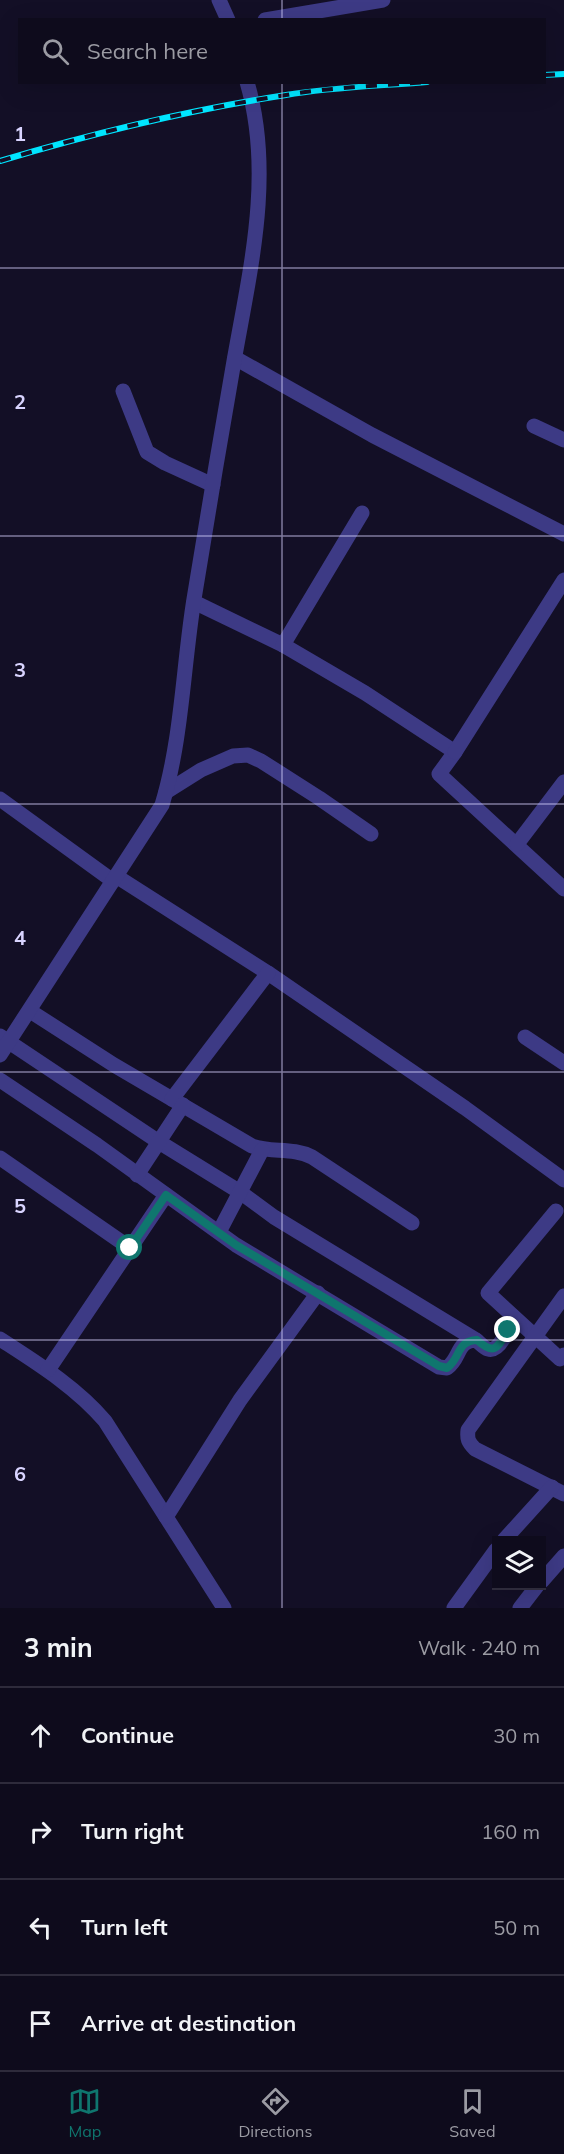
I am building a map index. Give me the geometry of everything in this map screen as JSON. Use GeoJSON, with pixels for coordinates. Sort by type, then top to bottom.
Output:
{"type":"FeatureCollection","features":[{"type":"Feature","properties":{"kind":"street"},"geometry":{"type":"LineString","coordinates":[[219,0],[227,18]]}},
{"type":"Feature","properties":{"kind":"street"},"geometry":{"type":"LineString","coordinates":[[277,18],[383,0]]}},
{"type":"Feature","properties":{"kind":"street"},"geometry":{"type":"LineString","coordinates":[[0,1055],[5,1039],[30,1011],[162,805],[166,792],[174,756],[194,602],[213,485],[251,274],[260,177],[253,101],[248,84]]}},
{"type":"Feature","properties":{"kind":"street"},"geometry":{"type":"LineString","coordinates":[[235,358],[372,435],[564,534]]}},
{"type":"Feature","properties":{"kind":"street"},"geometry":{"type":"LineString","coordinates":[[123,391],[147,452],[213,485]]}},
{"type":"Feature","properties":{"kind":"street"},"geometry":{"type":"LineString","coordinates":[[534,426],[564,440]]}},
{"type":"Feature","properties":{"kind":"street"},"geometry":{"type":"LineString","coordinates":[[283,645],[362,513]]}},
{"type":"Feature","properties":{"kind":"street"},"geometry":{"type":"LineString","coordinates":[[564,580],[439,774],[564,889]]}},
{"type":"Feature","properties":{"kind":"street"},"geometry":{"type":"LineString","coordinates":[[194,602],[283,645],[365,693],[455,752]]}},
{"type":"Feature","properties":{"kind":"street"},"geometry":{"type":"LineString","coordinates":[[166,792],[212,765],[233,756],[248,754],[371,834]]}},
{"type":"Feature","properties":{"kind":"street"},"geometry":{"type":"LineString","coordinates":[[517,844],[564,782]]}},
{"type":"Feature","properties":{"kind":"street"},"geometry":{"type":"LineString","coordinates":[[0,799],[115,879],[268,973],[562,1172]]}},
{"type":"Feature","properties":{"kind":"street"},"geometry":{"type":"LineString","coordinates":[[137,1175],[159,1142],[177,1102],[268,973]]}},
{"type":"Feature","properties":{"kind":"street"},"geometry":{"type":"LineString","coordinates":[[30,1011],[252,1146],[262,1150],[301,1151],[412,1223]]}},
{"type":"Feature","properties":{"kind":"street"},"geometry":{"type":"LineString","coordinates":[[525,1037],[564,1064]]}},
{"type":"Feature","properties":{"kind":"street"},"geometry":{"type":"LineString","coordinates":[[5,1039],[293,1229],[477,1340],[487,1349],[498,1346],[513,1316]]}},
{"type":"Feature","properties":{"kind":"street"},"geometry":{"type":"LineString","coordinates":[[0,1080],[97,1145],[219,1232],[439,1366],[447,1368],[452,1365],[464,1343],[477,1340]]}},
{"type":"Feature","properties":{"kind":"street"},"geometry":{"type":"LineString","coordinates":[[219,1232],[262,1150]]}},
{"type":"Feature","properties":{"kind":"street"},"geometry":{"type":"LineString","coordinates":[[0,1158],[130,1248]]}},
{"type":"Feature","properties":{"kind":"street"},"geometry":{"type":"LineString","coordinates":[[48,1370],[166,1195]]}},
{"type":"Feature","properties":{"kind":"street"},"geometry":{"type":"LineString","coordinates":[[556,1211],[488,1293],[560,1359],[564,1355]]}},
{"type":"Feature","properties":{"kind":"street"},"geometry":{"type":"LineString","coordinates":[[166,1517],[230,1414],[318,1293]]}},
{"type":"Feature","properties":{"kind":"street"},"geometry":{"type":"LineString","coordinates":[[508,1536],[558,1491],[475,1449],[468,1443],[468,1430],[564,1296]]}},
{"type":"Feature","properties":{"kind":"street"},"geometry":{"type":"LineString","coordinates":[[0,1339],[48,1370],[105,1421],[224,1608]]}},
{"type":"Feature","properties":{"kind":"street"},"geometry":{"type":"LineString","coordinates":[[454,1608],[492,1556]]}},
{"type":"Feature","properties":{"kind":"street"},"geometry":{"type":"LineString","coordinates":[[546,1576],[564,1556]]}},
{"type":"Feature","properties":{"kind":"street"},"geometry":{"type":"LineString","coordinates":[[520,1608],[534,1590]]}},
{"type":"Feature","properties":{"kind":"railway"},"geometry":{"type":"LineString","coordinates":[[546,75],[564,74]]}},
{"type":"Feature","properties":{"kind":"railway"},"geometry":{"type":"LineString","coordinates":[[0,161],[142,123],[250,101],[303,92],[400,84]]}},
{"type":"Feature","properties":{"kind":"route"},"geometry":{"type":"LineString","coordinates":[[130,1248],[166,1195],[236,1245],[439,1366],[447,1368],[452,1365],[460,1348],[469,1340],[477,1340],[487,1349],[493,1349],[498,1346],[508,1330]]}}]}
